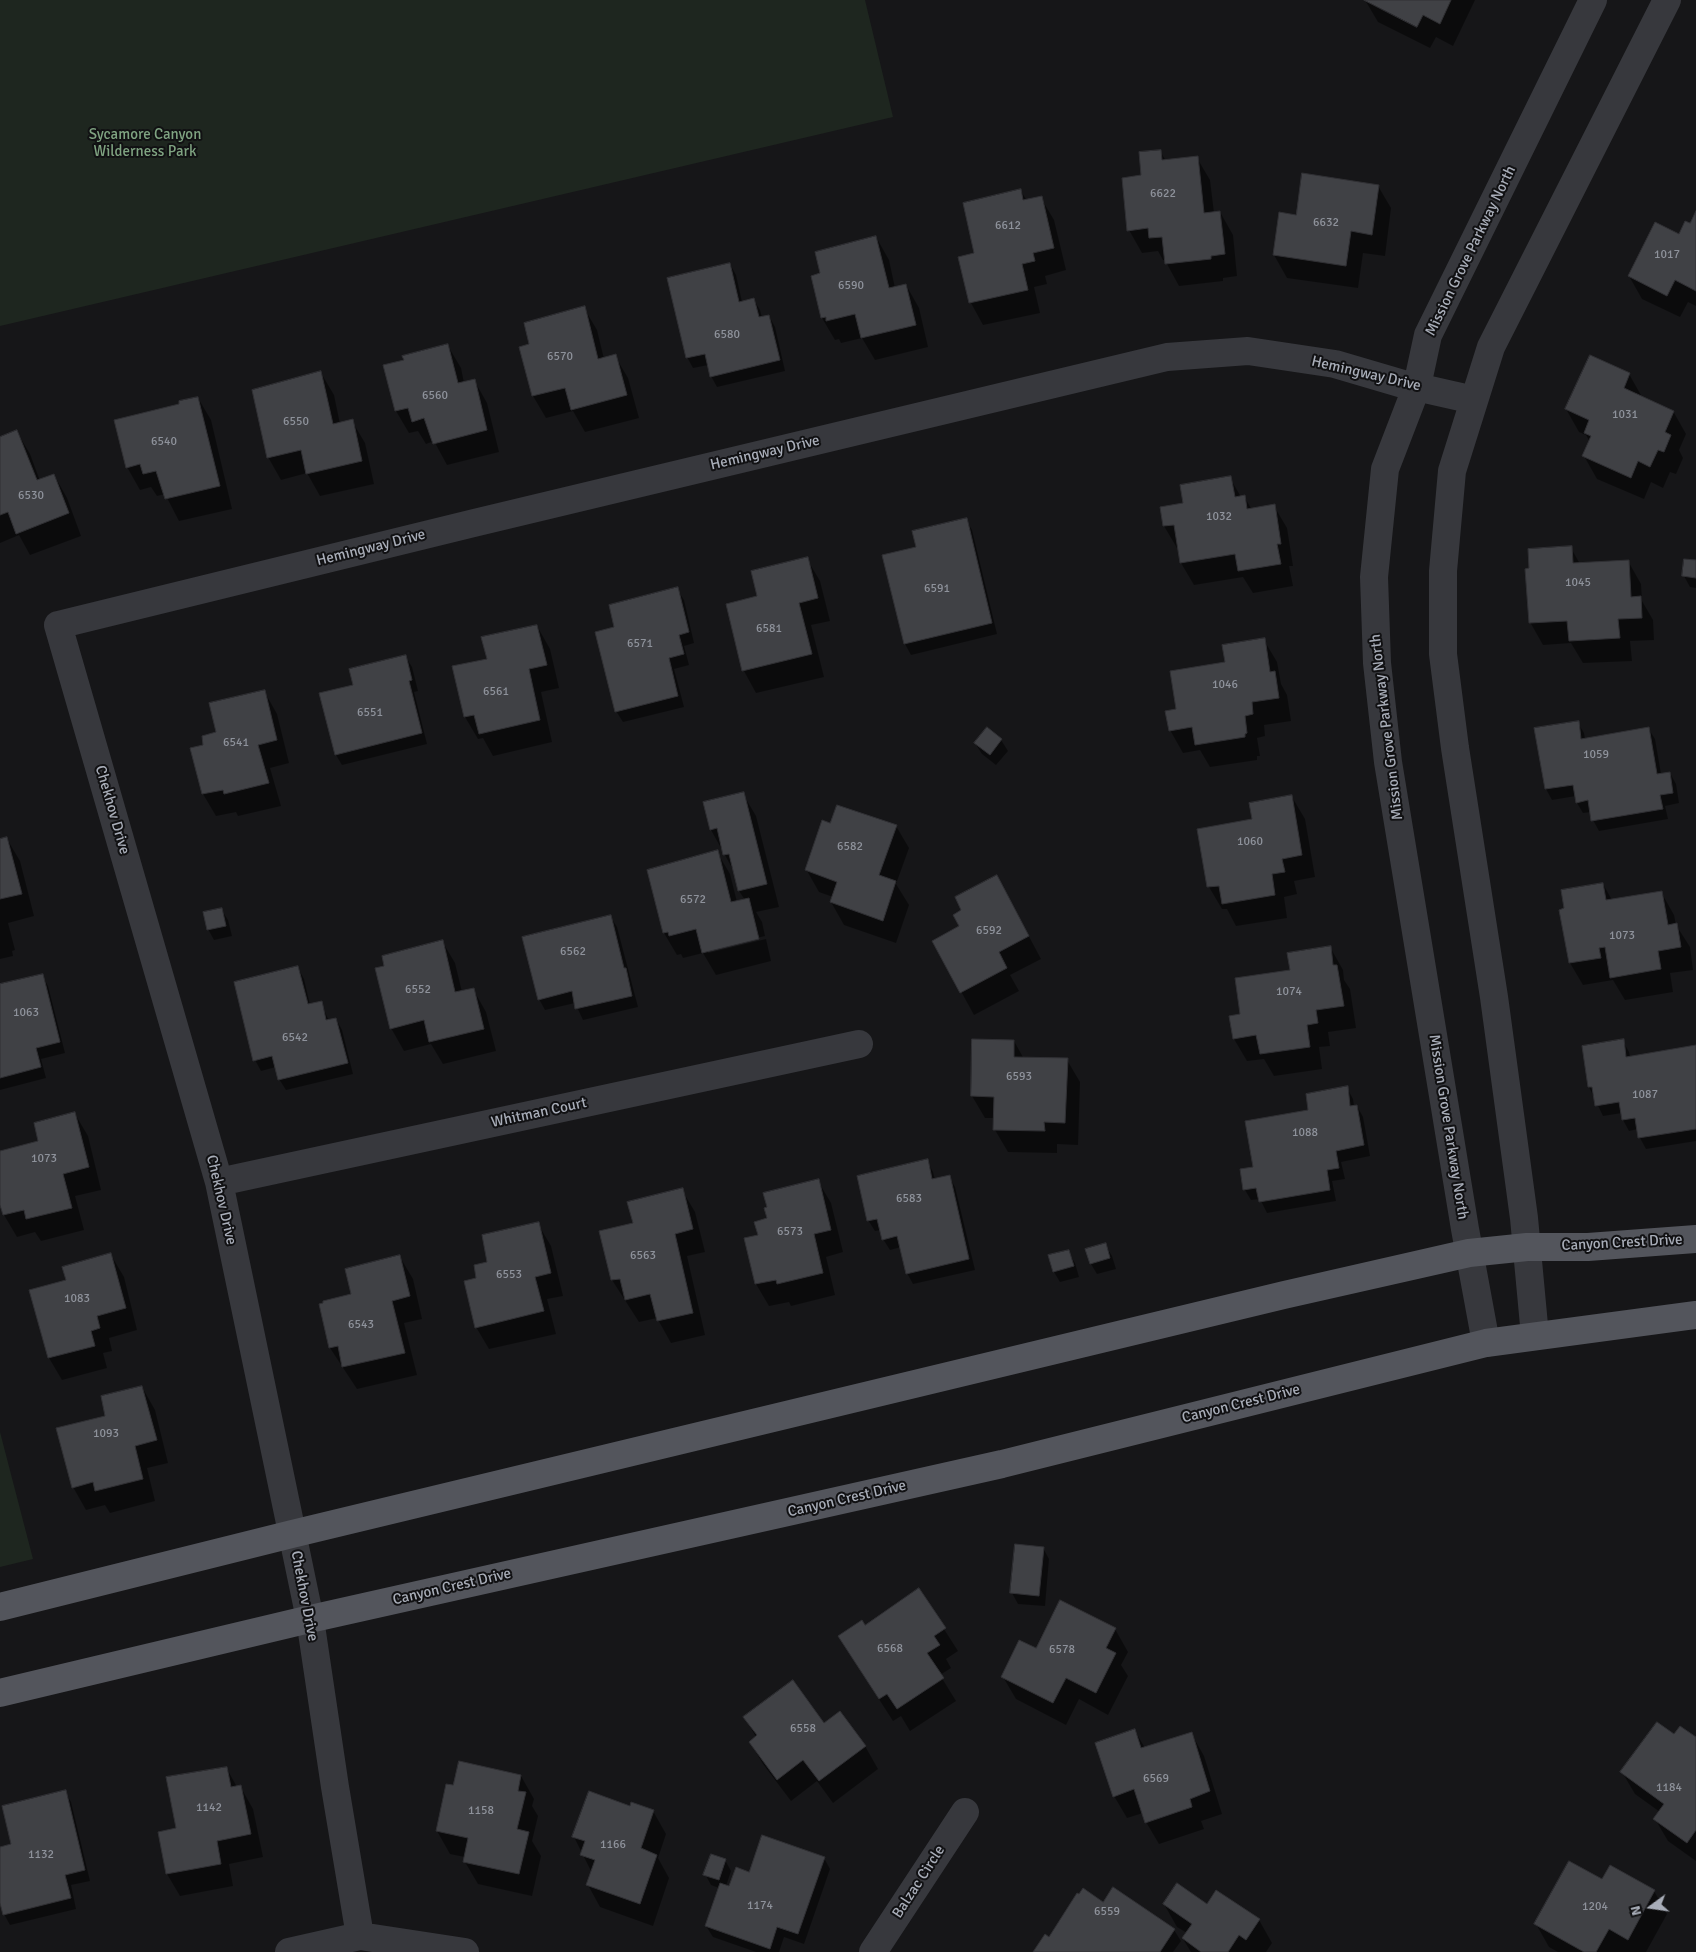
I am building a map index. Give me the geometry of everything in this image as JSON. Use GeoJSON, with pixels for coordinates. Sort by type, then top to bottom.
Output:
{"type":"FeatureCollection","features":[{"type":"Feature","properties":{"kind":"main road","name":"Canyon Crest Drive"},"geometry":{"type":"LineString","coordinates":[[0,1607],[292,1534],[1469,1253],[1527,1247],[1588,1247],[1696,1239]]}},
{"type":"Feature","properties":{"kind":"main road","name":"Canyon Crest Drive"},"geometry":{"type":"LineString","coordinates":[[0,1693],[310,1619],[1002,1464],[1486,1343],[1696,1315]]}},
{"type":"Feature","properties":{"kind":"street","name":"Mission Grove Parkway North"},"geometry":{"type":"LineString","coordinates":[[1486,1343],[1469,1253],[1388,762],[1377,663],[1374,577],[1385,469],[1417,386],[1428,335],[1593,0]]}},
{"type":"Feature","properties":{"kind":"street"},"geometry":{"type":"LineString","coordinates":[[1535,1336],[1527,1247],[1494,997],[1455,748],[1443,654],[1443,571],[1452,471],[1491,347],[1668,0]]}},
{"type":"Feature","properties":{"kind":"street","name":"Hemingway Drive"},"geometry":{"type":"LineString","coordinates":[[58,625],[1167,357],[1248,351],[1335,364],[1403,384],[1474,400]]}},
{"type":"Feature","properties":{"kind":"street","name":"Chekhov Drive"},"geometry":{"type":"LineString","coordinates":[[58,625],[219,1182],[310,1619],[360,1936]]}},
{"type":"Feature","properties":{"kind":"street","name":"Whitman Court"},"geometry":{"type":"LineString","coordinates":[[219,1182],[859,1044]]}},
{"type":"Feature","properties":{"kind":"street","name":"Balzac Circle"},"geometry":{"type":"LineString","coordinates":[[873,1952],[965,1812]]}},
{"type":"Feature","properties":{"kind":"street"},"geometry":{"type":"LineString","coordinates":[[288,1952],[360,1936],[465,1952]]}},
{"type":"Feature","properties":{"kind":"green space","name":"Sycamore Canyon Wilderness Park"},"geometry":{"type":"Polygon","coordinates":[[[0,0],[865,0],[893,117],[0,326],[0,0]]]}},
{"type":"Feature","properties":{"kind":"green space"},"geometry":{"type":"Polygon","coordinates":[[[0,1432],[33,1559],[0,1567],[0,1432]]]}},
{"type":"Feature","properties":{"kind":"building"},"geometry":{"type":"Polygon","coordinates":[[[1364,0],[1451,0],[1440,24],[1423,15],[1417,27],[1364,0]]]}},
{"type":"Feature","properties":{"kind":"building"},"geometry":{"type":"Polygon","coordinates":[[[1161,150],[1162,160],[1198,156],[1204,213],[1220,211],[1225,254],[1211,256],[1211,259],[1165,264],[1162,237],[1149,238],[1148,228],[1127,231],[1122,178],[1141,175],[1139,152],[1161,150]]]}},
{"type":"Feature","properties":{"kind":"building"},"geometry":{"type":"Polygon","coordinates":[[[1302,173],[1379,185],[1372,235],[1351,231],[1346,266],[1273,255],[1279,212],[1296,215],[1302,173]]]}},
{"type":"Feature","properties":{"kind":"building"},"geometry":{"type":"Polygon","coordinates":[[[1021,189],[1023,200],[1042,196],[1054,248],[1033,253],[1035,261],[1022,264],[1028,290],[969,303],[958,257],[974,253],[963,203],[1021,189]]]}},
{"type":"Feature","properties":{"kind":"building"},"geometry":{"type":"Polygon","coordinates":[[[1696,211],[1696,291],[1675,280],[1667,296],[1628,276],[1655,222],[1679,234],[1685,221],[1690,223],[1696,211]]]}},
{"type":"Feature","properties":{"kind":"building"},"geometry":{"type":"Polygon","coordinates":[[[876,236],[889,288],[906,284],[916,325],[861,338],[855,314],[826,321],[826,317],[821,318],[811,276],[820,273],[815,252],[876,236]]]}},
{"type":"Feature","properties":{"kind":"building"},"geometry":{"type":"Polygon","coordinates":[[[730,263],[739,302],[754,298],[759,317],[769,315],[780,360],[710,377],[705,354],[686,358],[667,278],[730,263]]]}},
{"type":"Feature","properties":{"kind":"building"},"geometry":{"type":"Polygon","coordinates":[[[585,306],[598,359],[616,354],[627,395],[571,410],[565,388],[532,396],[519,347],[529,344],[524,323],[585,306]]]}},
{"type":"Feature","properties":{"kind":"building"},"geometry":{"type":"Polygon","coordinates":[[[448,344],[458,383],[475,379],[487,430],[433,444],[424,418],[412,422],[408,408],[395,411],[383,365],[404,360],[402,356],[448,344]]]}},
{"type":"Feature","properties":{"kind":"building"},"geometry":{"type":"Polygon","coordinates":[[[1590,355],[1630,373],[1624,388],[1674,411],[1665,432],[1671,435],[1664,452],[1658,450],[1650,467],[1638,461],[1631,478],[1582,456],[1591,436],[1584,433],[1589,420],[1565,409],[1590,355]]]}},
{"type":"Feature","properties":{"kind":"building"},"geometry":{"type":"Polygon","coordinates":[[[321,371],[333,424],[353,419],[362,461],[306,474],[301,450],[267,458],[252,390],[321,371]]]}},
{"type":"Feature","properties":{"kind":"building"},"geometry":{"type":"Polygon","coordinates":[[[198,397],[220,486],[165,499],[156,471],[143,474],[140,464],[126,468],[114,420],[179,404],[179,401],[198,397]]]}},
{"type":"Feature","properties":{"kind":"building"},"geometry":{"type":"Polygon","coordinates":[[[17,430],[37,480],[54,474],[69,513],[16,534],[8,512],[0,515],[0,437],[17,430]]]}},
{"type":"Feature","properties":{"kind":"building"},"geometry":{"type":"Polygon","coordinates":[[[1231,476],[1235,497],[1245,495],[1247,509],[1275,504],[1281,544],[1277,544],[1281,564],[1238,571],[1235,554],[1180,563],[1174,525],[1163,526],[1160,507],[1183,503],[1180,485],[1231,476]]]}},
{"type":"Feature","properties":{"kind":"building"},"geometry":{"type":"Polygon","coordinates":[[[967,518],[992,623],[904,644],[882,555],[916,547],[912,531],[967,518]]]}},
{"type":"Feature","properties":{"kind":"building"},"geometry":{"type":"Polygon","coordinates":[[[1572,546],[1573,563],[1629,560],[1631,597],[1641,596],[1642,618],[1618,619],[1620,638],[1569,641],[1567,621],[1529,623],[1525,569],[1529,568],[1528,549],[1572,546]]]}},
{"type":"Feature","properties":{"kind":"building"},"geometry":{"type":"Polygon","coordinates":[[[808,557],[818,598],[799,603],[812,654],[742,671],[726,604],[757,596],[751,571],[808,557]]]}},
{"type":"Feature","properties":{"kind":"building"},"geometry":{"type":"Polygon","coordinates":[[[1684,559],[1696,560],[1696,578],[1682,576],[1684,559]]]}},
{"type":"Feature","properties":{"kind":"building"},"geometry":{"type":"Polygon","coordinates":[[[678,587],[689,632],[679,635],[684,654],[669,658],[678,696],[615,712],[595,632],[614,627],[609,605],[678,587]]]}},
{"type":"Feature","properties":{"kind":"building"},"geometry":{"type":"Polygon","coordinates":[[[537,625],[547,665],[529,669],[540,720],[479,734],[474,715],[464,717],[452,666],[487,659],[481,637],[537,625]]]}},
{"type":"Feature","properties":{"kind":"building"},"geometry":{"type":"Polygon","coordinates":[[[1265,638],[1270,672],[1275,671],[1279,698],[1252,702],[1253,714],[1245,716],[1247,733],[1245,737],[1195,745],[1192,727],[1169,731],[1165,711],[1176,709],[1170,671],[1225,662],[1222,645],[1265,638]]]}},
{"type":"Feature","properties":{"kind":"building"},"geometry":{"type":"Polygon","coordinates":[[[406,655],[412,680],[409,681],[422,733],[335,755],[319,693],[353,685],[349,669],[406,655]]]}},
{"type":"Feature","properties":{"kind":"building"},"geometry":{"type":"Polygon","coordinates":[[[265,690],[277,740],[258,745],[269,783],[224,794],[223,790],[202,794],[190,748],[203,745],[202,736],[216,732],[209,703],[265,690]]]}},
{"type":"Feature","properties":{"kind":"building"},"geometry":{"type":"Polygon","coordinates":[[[1579,721],[1581,739],[1649,727],[1657,774],[1670,772],[1673,793],[1660,795],[1663,809],[1591,821],[1588,800],[1576,803],[1573,785],[1545,789],[1534,728],[1579,721]]]}},
{"type":"Feature","properties":{"kind":"building"},"geometry":{"type":"Polygon","coordinates":[[[987,727],[1002,739],[990,755],[974,743],[987,727]]]}},
{"type":"Feature","properties":{"kind":"building"},"geometry":{"type":"Polygon","coordinates":[[[744,792],[767,884],[738,891],[729,854],[723,855],[717,828],[710,830],[703,802],[744,792]]]}},
{"type":"Feature","properties":{"kind":"building"},"geometry":{"type":"Polygon","coordinates":[[[1292,795],[1302,855],[1282,859],[1285,872],[1272,874],[1275,895],[1222,904],[1219,886],[1207,887],[1197,829],[1252,819],[1249,803],[1292,795]]]}},
{"type":"Feature","properties":{"kind":"building"},"geometry":{"type":"Polygon","coordinates":[[[837,805],[897,825],[879,875],[896,881],[883,921],[830,902],[837,882],[805,870],[822,820],[830,823],[837,805]]]}},
{"type":"Feature","properties":{"kind":"building"},"geometry":{"type":"Polygon","coordinates":[[[7,837],[22,894],[0,899],[0,839],[7,837]]]}},
{"type":"Feature","properties":{"kind":"building"},"geometry":{"type":"Polygon","coordinates":[[[718,850],[731,902],[749,898],[759,939],[702,953],[696,929],[669,936],[668,932],[663,933],[647,870],[718,850]]]}},
{"type":"Feature","properties":{"kind":"building"},"geometry":{"type":"Polygon","coordinates":[[[997,875],[1029,936],[999,952],[1007,968],[960,993],[932,941],[959,926],[953,915],[961,910],[955,897],[997,875]]]}},
{"type":"Feature","properties":{"kind":"building"},"geometry":{"type":"Polygon","coordinates":[[[1603,883],[1606,900],[1662,891],[1668,925],[1677,923],[1681,947],[1658,951],[1661,969],[1610,978],[1605,947],[1599,948],[1601,958],[1569,963],[1559,910],[1564,908],[1561,890],[1603,883]]]}},
{"type":"Feature","properties":{"kind":"building"},"geometry":{"type":"Polygon","coordinates":[[[222,908],[226,926],[207,930],[203,912],[222,908]]]}},
{"type":"Feature","properties":{"kind":"building"},"geometry":{"type":"Polygon","coordinates":[[[611,915],[632,996],[575,1009],[572,991],[538,1000],[522,937],[611,915]]]}},
{"type":"Feature","properties":{"kind":"building"},"geometry":{"type":"Polygon","coordinates":[[[443,940],[455,992],[474,988],[484,1029],[429,1042],[424,1020],[390,1029],[375,968],[384,966],[382,956],[443,940]]]}},
{"type":"Feature","properties":{"kind":"building"},"geometry":{"type":"Polygon","coordinates":[[[1331,946],[1333,965],[1337,965],[1344,1006],[1316,1010],[1318,1023],[1307,1025],[1310,1047],[1260,1054],[1256,1035],[1233,1039],[1229,1016],[1240,1014],[1235,978],[1290,970],[1287,953],[1331,946]]]}},
{"type":"Feature","properties":{"kind":"building"},"geometry":{"type":"Polygon","coordinates":[[[298,966],[308,1004],[322,1001],[326,1020],[336,1018],[348,1063],[278,1080],[272,1056],[253,1061],[234,982],[298,966]]]}},
{"type":"Feature","properties":{"kind":"building"},"geometry":{"type":"Polygon","coordinates":[[[43,974],[60,1042],[36,1048],[41,1067],[0,1078],[0,984],[43,974]]]}},
{"type":"Feature","properties":{"kind":"building"},"geometry":{"type":"Polygon","coordinates":[[[972,1039],[1014,1040],[1014,1057],[1068,1058],[1065,1123],[1044,1122],[1045,1131],[993,1130],[994,1097],[971,1096],[972,1039]]]}},
{"type":"Feature","properties":{"kind":"building"},"geometry":{"type":"Polygon","coordinates":[[[1624,1039],[1626,1057],[1696,1045],[1696,1129],[1638,1138],[1635,1118],[1622,1120],[1619,1102],[1595,1106],[1592,1087],[1588,1087],[1582,1046],[1624,1039]]]}},
{"type":"Feature","properties":{"kind":"building"},"geometry":{"type":"Polygon","coordinates":[[[1348,1086],[1350,1106],[1357,1105],[1364,1145],[1336,1151],[1339,1168],[1327,1170],[1330,1190],[1259,1202],[1256,1188],[1243,1190],[1240,1169],[1253,1167],[1245,1121],[1308,1110],[1306,1094],[1348,1086]]]}},
{"type":"Feature","properties":{"kind":"building"},"geometry":{"type":"Polygon","coordinates":[[[75,1112],[89,1167],[63,1174],[72,1208],[26,1219],[24,1210],[3,1215],[0,1205],[0,1151],[38,1141],[34,1123],[75,1112]]]}},
{"type":"Feature","properties":{"kind":"building"},"geometry":{"type":"Polygon","coordinates":[[[928,1159],[932,1179],[950,1175],[969,1259],[906,1274],[897,1236],[882,1240],[877,1219],[867,1221],[857,1176],[928,1159]]]}},
{"type":"Feature","properties":{"kind":"building"},"geometry":{"type":"Polygon","coordinates":[[[819,1179],[831,1230],[814,1234],[823,1273],[777,1284],[776,1280],[755,1284],[744,1238],[758,1235],[754,1222],[767,1218],[764,1208],[767,1207],[763,1193],[819,1179]]]}},
{"type":"Feature","properties":{"kind":"building"},"geometry":{"type":"Polygon","coordinates":[[[683,1188],[693,1229],[675,1234],[693,1313],[657,1321],[650,1294],[625,1300],[620,1279],[611,1280],[599,1231],[633,1223],[627,1202],[683,1188]]]}},
{"type":"Feature","properties":{"kind":"building"},"geometry":{"type":"Polygon","coordinates":[[[539,1222],[551,1273],[535,1277],[544,1311],[475,1328],[464,1281],[476,1278],[474,1265],[487,1262],[482,1235],[539,1222]]]}},
{"type":"Feature","properties":{"kind":"building"},"geometry":{"type":"Polygon","coordinates":[[[1106,1243],[1110,1258],[1090,1264],[1085,1249],[1106,1243]]]}},
{"type":"Feature","properties":{"kind":"building"},"geometry":{"type":"Polygon","coordinates":[[[1069,1250],[1074,1266],[1053,1272],[1048,1255],[1069,1250]]]}},
{"type":"Feature","properties":{"kind":"building"},"geometry":{"type":"Polygon","coordinates":[[[111,1253],[126,1308],[97,1316],[100,1328],[91,1331],[95,1346],[48,1358],[29,1290],[66,1280],[62,1267],[111,1253]]]}},
{"type":"Feature","properties":{"kind":"building"},"geometry":{"type":"Polygon","coordinates":[[[400,1255],[410,1296],[392,1301],[405,1353],[342,1367],[338,1346],[329,1348],[319,1304],[323,1303],[323,1301],[351,1294],[345,1269],[400,1255]]]}},
{"type":"Feature","properties":{"kind":"building"},"geometry":{"type":"Polygon","coordinates":[[[142,1386],[157,1440],[135,1446],[143,1479],[95,1491],[93,1482],[72,1488],[56,1428],[105,1416],[101,1396],[142,1386]]]}},
{"type":"Feature","properties":{"kind":"building"},"geometry":{"type":"Polygon","coordinates":[[[1015,1544],[1044,1547],[1039,1596],[1010,1593],[1015,1544]]]}},
{"type":"Feature","properties":{"kind":"building"},"geometry":{"type":"Polygon","coordinates":[[[919,1588],[946,1628],[934,1636],[940,1645],[927,1653],[944,1678],[897,1709],[887,1694],[879,1699],[838,1636],[862,1620],[865,1625],[919,1588]]]}},
{"type":"Feature","properties":{"kind":"building"},"geometry":{"type":"Polygon","coordinates":[[[1060,1600],[1116,1628],[1106,1648],[1116,1653],[1096,1693],[1066,1678],[1053,1703],[1001,1677],[1019,1640],[1036,1648],[1060,1600]]]}},
{"type":"Feature","properties":{"kind":"building"},"geometry":{"type":"Polygon","coordinates":[[[793,1680],[824,1723],[840,1711],[866,1746],[819,1781],[803,1760],[777,1780],[749,1742],[757,1735],[743,1717],[793,1680]]]}},
{"type":"Feature","properties":{"kind":"building"},"geometry":{"type":"Polygon","coordinates":[[[1657,1722],[1674,1734],[1680,1726],[1696,1737],[1696,1830],[1687,1843],[1653,1819],[1664,1804],[1620,1772],[1657,1722]]]}},
{"type":"Feature","properties":{"kind":"building"},"geometry":{"type":"Polygon","coordinates":[[[1135,1729],[1141,1748],[1192,1732],[1210,1791],[1190,1799],[1192,1807],[1145,1823],[1134,1789],[1113,1797],[1095,1743],[1135,1729]]]}},
{"type":"Feature","properties":{"kind":"building"},"geometry":{"type":"Polygon","coordinates":[[[459,1761],[521,1775],[518,1791],[526,1792],[517,1829],[529,1832],[519,1874],[463,1862],[468,1838],[436,1831],[446,1784],[453,1785],[459,1761]]]}},
{"type":"Feature","properties":{"kind":"building"},"geometry":{"type":"Polygon","coordinates":[[[227,1767],[231,1787],[241,1785],[251,1834],[217,1841],[221,1864],[166,1874],[158,1832],[176,1828],[166,1777],[227,1767]]]}},
{"type":"Feature","properties":{"kind":"building"},"geometry":{"type":"Polygon","coordinates":[[[66,1790],[85,1870],[65,1875],[71,1898],[3,1915],[0,1903],[0,1847],[11,1844],[2,1806],[66,1790]]]}},
{"type":"Feature","properties":{"kind":"building"},"geometry":{"type":"Polygon","coordinates":[[[589,1791],[630,1806],[631,1802],[654,1810],[641,1848],[657,1855],[640,1904],[586,1885],[595,1860],[580,1855],[585,1841],[572,1837],[589,1791]]]}},
{"type":"Feature","properties":{"kind":"building"},"geometry":{"type":"Polygon","coordinates":[[[762,1835],[825,1857],[798,1934],[777,1927],[770,1949],[705,1926],[720,1883],[729,1886],[736,1867],[749,1872],[762,1835]]]}},
{"type":"Feature","properties":{"kind":"building"},"geometry":{"type":"Polygon","coordinates":[[[711,1854],[726,1859],[719,1880],[703,1875],[711,1854]]]}},
{"type":"Feature","properties":{"kind":"building"},"geometry":{"type":"Polygon","coordinates":[[[1569,1861],[1602,1879],[1610,1865],[1655,1890],[1628,1940],[1609,1929],[1596,1952],[1584,1952],[1534,1924],[1569,1861]]]}},
{"type":"Feature","properties":{"kind":"building"},"geometry":{"type":"Polygon","coordinates":[[[1177,1883],[1207,1904],[1216,1890],[1260,1919],[1246,1940],[1239,1935],[1228,1952],[1201,1952],[1182,1938],[1192,1924],[1163,1904],[1177,1883]]]}},
{"type":"Feature","properties":{"kind":"building"},"geometry":{"type":"Polygon","coordinates":[[[1113,1887],[1175,1929],[1160,1952],[1033,1952],[1045,1934],[1049,1937],[1077,1893],[1079,1894],[1083,1888],[1103,1902],[1113,1887]]]}}]}
